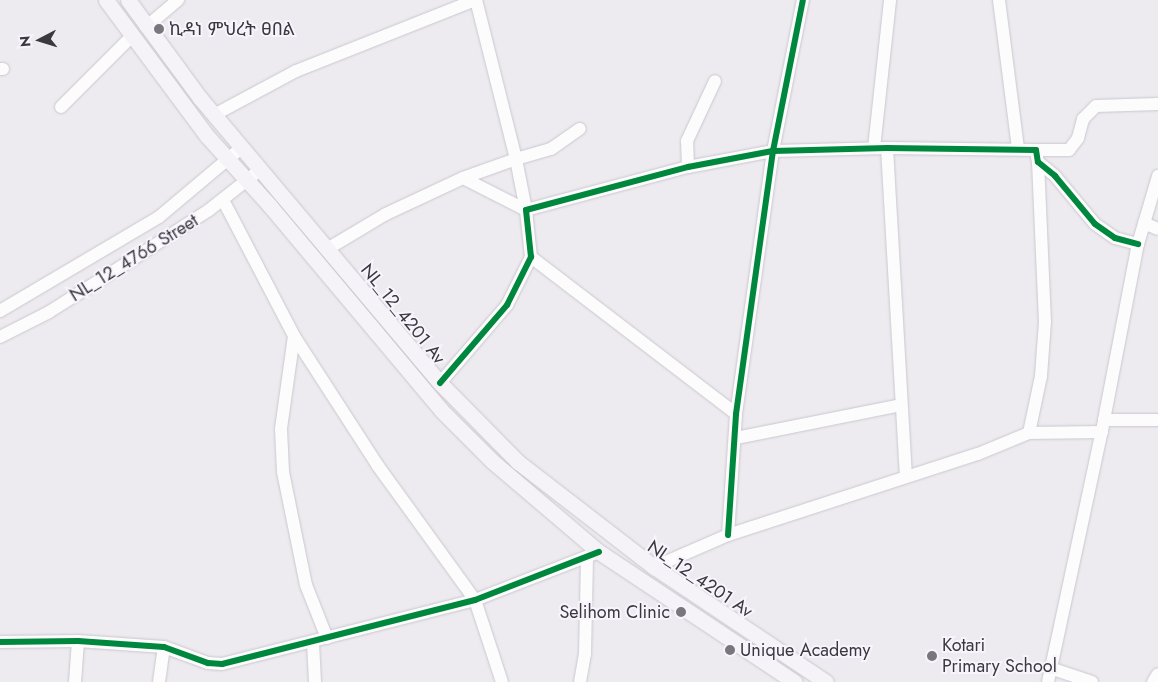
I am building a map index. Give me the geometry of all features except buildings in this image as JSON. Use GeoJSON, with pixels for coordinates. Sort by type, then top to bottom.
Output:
{"type":"FeatureCollection","features":[{"type":"Feature","properties":{"kind":"main road","name":"NL_12_4201 Av"},"geometry":{"type":"LineString","coordinates":[[106,0],[131,37],[207,136],[247,180],[441,410],[492,461],[593,555],[795,682]]}},
{"type":"Feature","properties":{"kind":"main road","name":"NL_12_4201 Av"},"geometry":{"type":"LineString","coordinates":[[128,0],[146,27],[214,115],[329,248],[440,383],[518,462],[654,567],[826,682]]}},
{"type":"Feature","properties":{"kind":"street"},"geometry":{"type":"LineString","coordinates":[[146,27],[178,0]]}},
{"type":"Feature","properties":{"kind":"street"},"geometry":{"type":"LineString","coordinates":[[214,115],[296,71],[444,6],[476,0],[516,159],[526,210],[530,257],[498,319],[440,383]]}},
{"type":"Feature","properties":{"kind":"street"},"geometry":{"type":"LineString","coordinates":[[728,535],[736,438],[736,414],[772,151],[803,0]]}},
{"type":"Feature","properties":{"kind":"street"},"geometry":{"type":"LineString","coordinates":[[890,0],[881,148],[906,476]]}},
{"type":"Feature","properties":{"kind":"street"},"geometry":{"type":"LineString","coordinates":[[999,0],[1018,149]]}},
{"type":"Feature","properties":{"kind":"street"},"geometry":{"type":"LineString","coordinates":[[61,107],[131,37]]}},
{"type":"Feature","properties":{"kind":"street"},"geometry":{"type":"LineString","coordinates":[[688,167],[687,141],[716,81]]}},
{"type":"Feature","properties":{"kind":"street"},"geometry":{"type":"LineString","coordinates":[[1037,156],[1069,150],[1078,138],[1083,119],[1096,106],[1158,104]]}},
{"type":"Feature","properties":{"kind":"street"},"geometry":{"type":"LineString","coordinates":[[329,248],[386,214],[463,178],[551,149],[580,129]]}},
{"type":"Feature","properties":{"kind":"street","name":"NL_12_4766 Street"},"geometry":{"type":"LineString","coordinates":[[0,311],[160,218],[242,147]]}},
{"type":"Feature","properties":{"kind":"street"},"geometry":{"type":"LineString","coordinates":[[463,178],[526,210],[688,167],[772,151],[881,148],[1018,149],[1037,156],[1107,234],[1138,244]]}},
{"type":"Feature","properties":{"kind":"street"},"geometry":{"type":"LineString","coordinates":[[1029,433],[1040,376],[1045,322],[1037,156]]}},
{"type":"Feature","properties":{"kind":"street","name":"NL_12_4766 Street"},"geometry":{"type":"LineString","coordinates":[[1,336],[49,312],[223,200],[261,168]]}},
{"type":"Feature","properties":{"kind":"street"},"geometry":{"type":"LineString","coordinates":[[1048,682],[1053,669],[1103,426],[1138,244],[1158,176]]}},
{"type":"Feature","properties":{"kind":"street"},"geometry":{"type":"LineString","coordinates":[[223,200],[294,336],[378,466],[475,600],[502,682]]}},
{"type":"Feature","properties":{"kind":"street"},"geometry":{"type":"LineString","coordinates":[[1144,223],[1158,228]]}},
{"type":"Feature","properties":{"kind":"street"},"geometry":{"type":"LineString","coordinates":[[530,257],[736,414]]}},
{"type":"Feature","properties":{"kind":"street"},"geometry":{"type":"LineString","coordinates":[[0,350],[1,336]]}},
{"type":"Feature","properties":{"kind":"street"},"geometry":{"type":"LineString","coordinates":[[294,336],[281,429],[283,472],[306,585],[326,638]]}},
{"type":"Feature","properties":{"kind":"street"},"geometry":{"type":"LineString","coordinates":[[736,438],[901,405]]}},
{"type":"Feature","properties":{"kind":"street"},"geometry":{"type":"LineString","coordinates":[[654,567],[728,535],[978,454],[1029,433],[1158,420]]}},
{"type":"Feature","properties":{"kind":"street"},"geometry":{"type":"LineString","coordinates":[[0,642],[78,641],[164,647],[208,662],[222,664],[313,643],[475,600],[593,555],[585,654],[580,682]]}},
{"type":"Feature","properties":{"kind":"street"},"geometry":{"type":"LineString","coordinates":[[75,682],[78,641]]}},
{"type":"Feature","properties":{"kind":"street"},"geometry":{"type":"LineString","coordinates":[[313,643],[315,682]]}},
{"type":"Feature","properties":{"kind":"street"},"geometry":{"type":"LineString","coordinates":[[159,682],[164,647]]}},
{"type":"Feature","properties":{"kind":"street"},"geometry":{"type":"LineString","coordinates":[[1053,669],[1092,682]]}},
{"type":"Feature","properties":{"kind":"street"},"geometry":{"type":"LineString","coordinates":[[1153,682],[1158,674]]}},
{"type":"Feature","properties":{"kind":"cycle path"},"geometry":{"type":"LineString","coordinates":[[440,383],[507,305],[531,257],[526,210],[688,167],[773,151],[803,0]]}},
{"type":"Feature","properties":{"kind":"cycle path"},"geometry":{"type":"LineString","coordinates":[[728,535],[736,414],[773,151],[887,148],[1036,150],[1038,162],[1055,176],[1095,224],[1115,238],[1138,244]]}},
{"type":"Feature","properties":{"kind":"cycle path"},"geometry":{"type":"LineString","coordinates":[[0,642],[78,641],[164,647],[208,663],[222,664],[475,600],[599,552]]}},
{"type":"Feature","properties":{"kind":"place","name":"ኪዳነ ምህረት ፀበል"},"geometry":{"type":"Point","coordinates":[159,29]}},
{"type":"Feature","properties":{"kind":"place","name":"Selihom Clinic"},"geometry":{"type":"Point","coordinates":[681,612]}},
{"type":"Feature","properties":{"kind":"place","name":"Unique Academy"},"geometry":{"type":"Point","coordinates":[730,650]}},
{"type":"Feature","properties":{"kind":"place","name":"Kotari Primary School"},"geometry":{"type":"Point","coordinates":[932,656]}}]}
